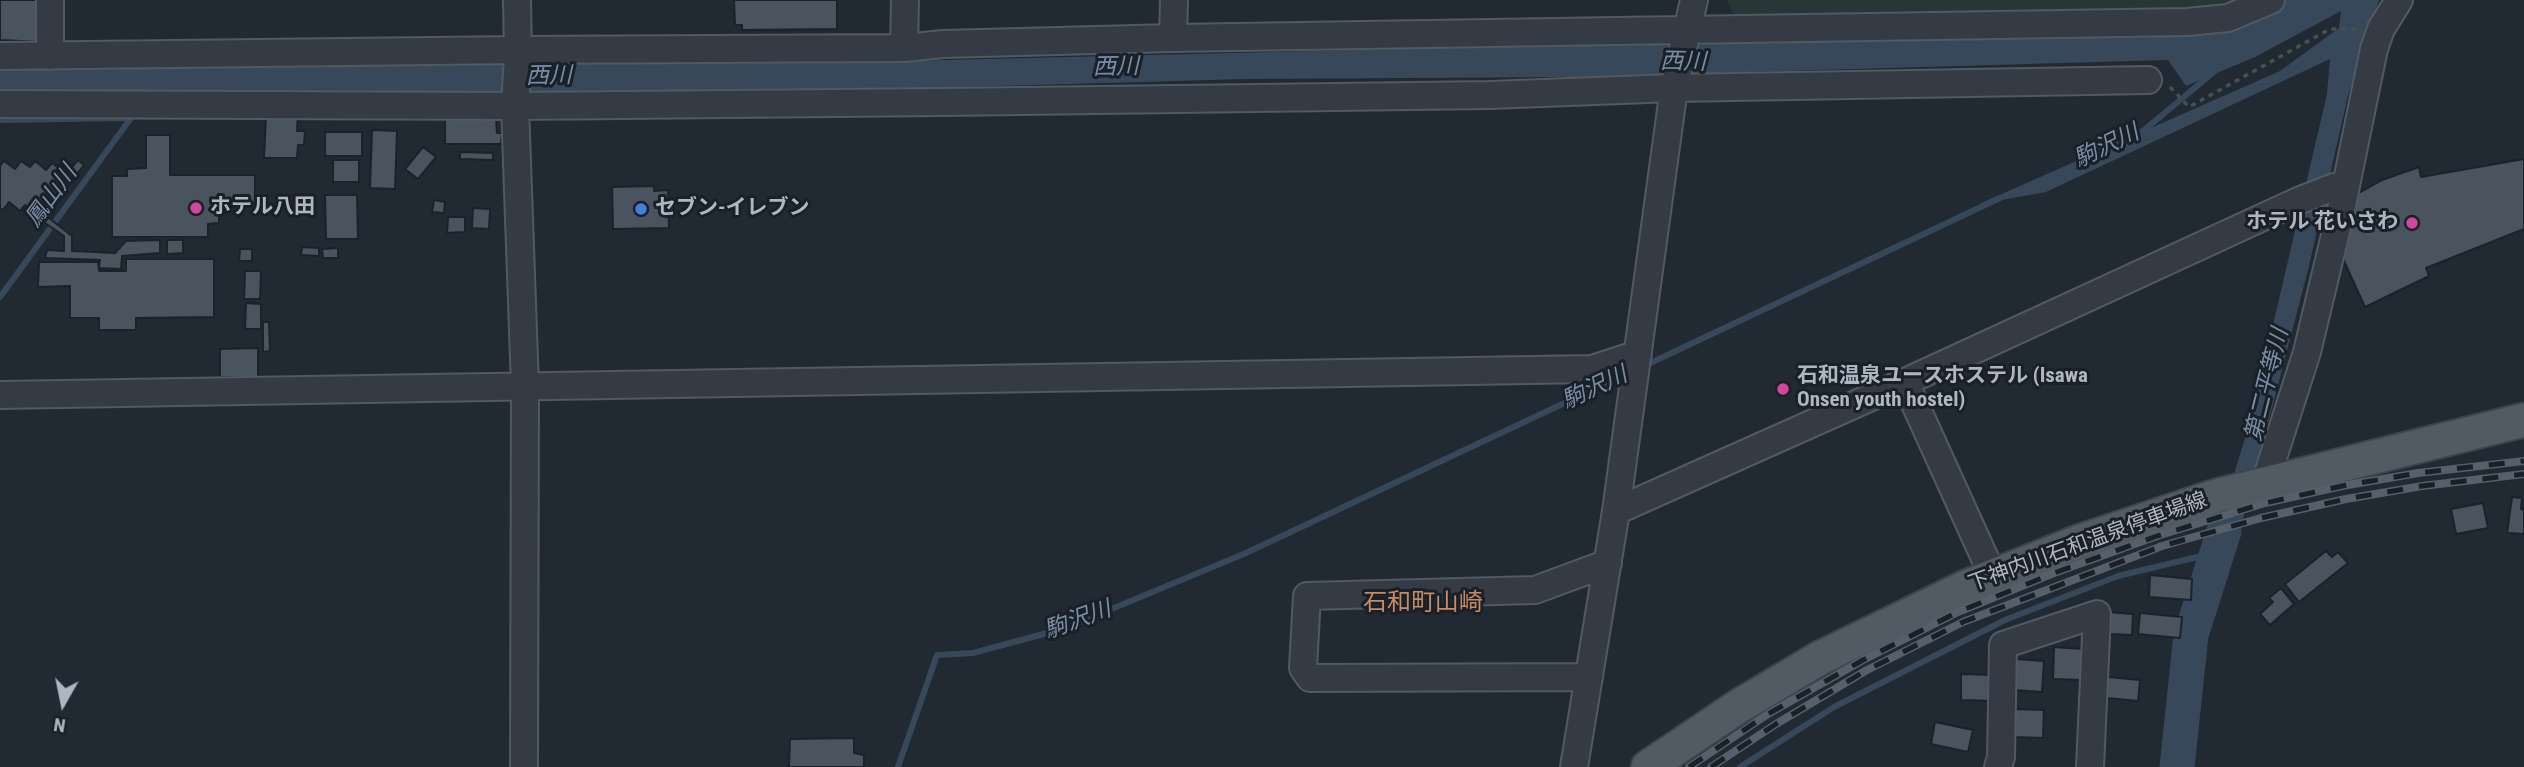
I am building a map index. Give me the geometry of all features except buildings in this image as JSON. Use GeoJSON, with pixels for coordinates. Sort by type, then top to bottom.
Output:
{"type":"FeatureCollection","features":[{"type":"Feature","properties":{"kind":"main road","name":"下神内川石和温泉停車場線"},"geometry":{"type":"LineString","coordinates":[[1648,767],[1739,706],[1820,658],[1966,587],[2078,542],[2216,496],[2524,420]]}},
{"type":"Feature","properties":{"kind":"street"},"geometry":{"type":"LineString","coordinates":[[50,0],[50,56]]}},
{"type":"Feature","properties":{"kind":"street"},"geometry":{"type":"LineString","coordinates":[[517,0],[515,100],[525,387],[524,767]]}},
{"type":"Feature","properties":{"kind":"street"},"geometry":{"type":"LineString","coordinates":[[904,48],[905,0]]}},
{"type":"Feature","properties":{"kind":"street"},"geometry":{"type":"LineString","coordinates":[[1173,38],[1174,0]]}},
{"type":"Feature","properties":{"kind":"street"},"geometry":{"type":"LineString","coordinates":[[1574,767],[1616,511],[1676,82],[1694,0]]}},
{"type":"Feature","properties":{"kind":"street"},"geometry":{"type":"LineString","coordinates":[[0,56],[904,48],[943,44],[1173,38],[1686,34],[2188,22],[2228,18],[2271,0]]}},
{"type":"Feature","properties":{"kind":"street"},"geometry":{"type":"LineString","coordinates":[[2262,484],[2307,352],[2340,187],[2374,49],[2381,29],[2399,0]]}},
{"type":"Feature","properties":{"kind":"street"},"geometry":{"type":"LineString","coordinates":[[0,104],[1490,94],[1676,82],[2160,85]]}},
{"type":"Feature","properties":{"kind":"street"},"geometry":{"type":"LineString","coordinates":[[1616,511],[1905,382],[2298,201],[2340,187]]}},
{"type":"Feature","properties":{"kind":"street"},"geometry":{"type":"LineString","coordinates":[[0,395],[1592,369],[1638,355]]}},
{"type":"Feature","properties":{"kind":"street"},"geometry":{"type":"LineString","coordinates":[[1905,382],[1993,576]]}},
{"type":"Feature","properties":{"kind":"street"},"geometry":{"type":"LineString","coordinates":[[1589,677],[1310,678],[1303,668],[1307,596],[1535,590],[1608,563]]}},
{"type":"Feature","properties":{"kind":"street"},"geometry":{"type":"LineString","coordinates":[[1998,767],[2001,757],[2003,645],[2097,614],[2090,767]]}},
{"type":"Feature","properties":{"kind":"path"},"geometry":{"type":"LineString","coordinates":[[2160,85],[2189,107],[2330,29],[2365,29]]}},
{"type":"Feature","properties":{"kind":"shaded area"},"geometry":{"type":"Polygon","coordinates":[[[1727,0],[2241,0],[2212,10],[1736,21],[1727,0]]]}},
{"type":"Feature","properties":{"kind":"water"},"geometry":{"type":"Polygon","coordinates":[[[2280,0],[2379,0],[2348,96],[2308,270],[2227,580],[2203,574],[2251,419],[2327,94],[2330,59],[2046,192],[1979,204],[2280,71],[2339,28],[2341,11],[2255,57],[2186,86],[2168,60],[1574,77],[1246,79],[821,91],[0,96],[0,68],[74,65],[822,63],[1600,44],[1961,31],[2237,29],[2280,0]]]}},
{"type":"Feature","properties":{"kind":"waterway","name":"駒沢川"},"geometry":{"type":"LineString","coordinates":[[2101,150],[2143,131],[2215,71]]}},
{"type":"Feature","properties":{"kind":"waterway","name":"西川"},"geometry":{"type":"LineString","coordinates":[[0,120],[131,118]]}},
{"type":"Feature","properties":{"kind":"waterway","name":"鳳山川"},"geometry":{"type":"LineString","coordinates":[[0,297],[131,118]]}},
{"type":"Feature","properties":{"kind":"waterway","name":"駒沢川"},"geometry":{"type":"LineString","coordinates":[[1642,367],[2000,198]]}},
{"type":"Feature","properties":{"kind":"waterway","name":"駒沢川"},"geometry":{"type":"LineString","coordinates":[[898,767],[937,655],[973,653],[1066,628],[1246,553],[1626,374]]}},
{"type":"Feature","properties":{"kind":"waterway","name":"第二平等川"},"geometry":{"type":"LineString","coordinates":[[2177,767],[2191,635],[2224,531]]}},
{"type":"Feature","properties":{"kind":"waterway"},"geometry":{"type":"LineString","coordinates":[[1740,767],[1834,707],[2005,620],[2118,576],[2214,553]]}},
{"type":"Feature","properties":{"kind":"railway"},"geometry":{"type":"LineString","coordinates":[[1689,767],[1768,714],[1863,660],[1958,612],[2054,573],[2157,536],[2265,503],[2418,473],[2524,461]]}},
{"type":"Feature","properties":{"kind":"railway"},"geometry":{"type":"LineString","coordinates":[[1711,767],[1776,724],[1867,670],[1963,622],[2162,546],[2261,518],[2346,499],[2422,486],[2524,474]]}},
{"type":"Feature","properties":{"kind":"place","name":"ホテル八田"},"geometry":{"type":"Point","coordinates":[196,208]}},
{"type":"Feature","properties":{"kind":"place","name":"セブン-イレブン"},"geometry":{"type":"Point","coordinates":[641,209]}},
{"type":"Feature","properties":{"kind":"place","name":"ホテル 花いさわ"},"geometry":{"type":"Point","coordinates":[2412,223]}},
{"type":"Feature","properties":{"kind":"place","name":"石和温泉ユースホステル (Isawa Onsen youth hostel)"},"geometry":{"type":"Point","coordinates":[1783,389]}},
{"type":"Feature","properties":{"kind":"district","name":"石和町山崎"},"geometry":{"type":"Point","coordinates":[1423,604]}}]}
